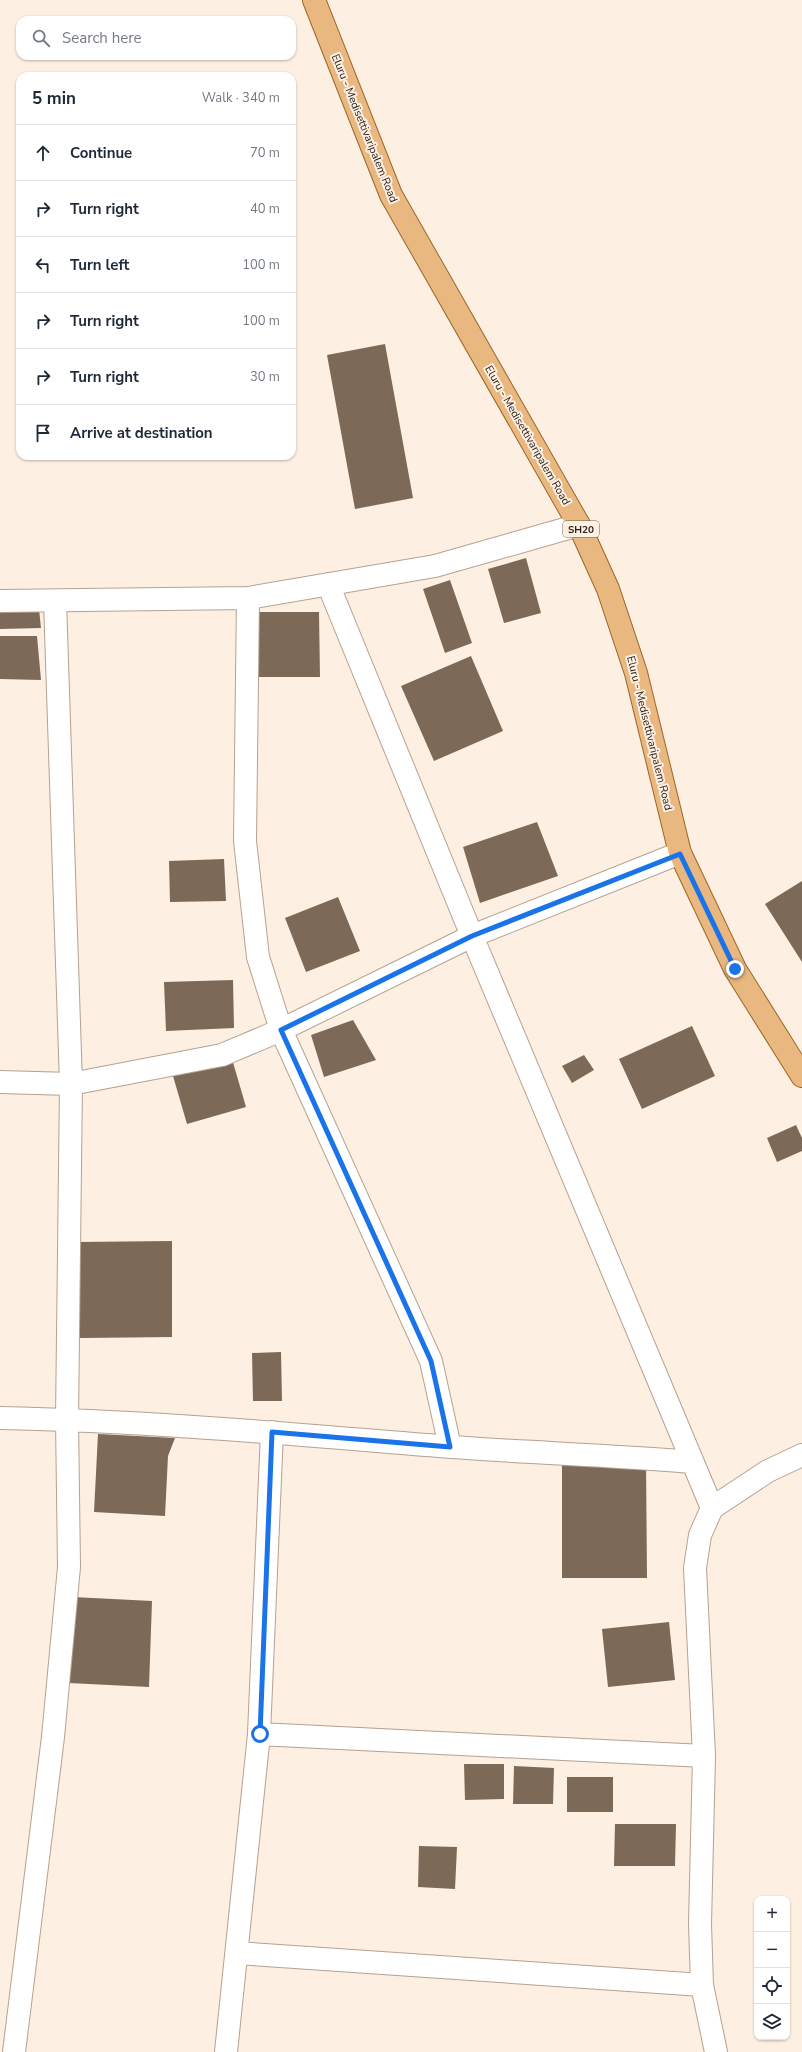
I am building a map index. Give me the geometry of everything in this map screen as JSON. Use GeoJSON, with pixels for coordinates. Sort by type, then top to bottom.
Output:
{"type":"FeatureCollection","features":[{"type":"Feature","properties":{"kind":"main road","name":"Eluru - Medisettivaripalem Road"},"geometry":{"type":"LineString","coordinates":[[314,0],[391,194],[579,525],[608,590],[636,673],[680,854],[735,969],[802,1076]]}},
{"type":"Feature","properties":{"kind":"street"},"geometry":{"type":"LineString","coordinates":[[0,601],[248,598],[435,566],[579,525]]}},
{"type":"Feature","properties":{"kind":"street"},"geometry":{"type":"LineString","coordinates":[[328,584],[472,936],[712,1508]]}},
{"type":"Feature","properties":{"kind":"street"},"geometry":{"type":"LineString","coordinates":[[248,598],[245,841],[258,957],[281,1030],[431,1361],[450,1447]]}},
{"type":"Feature","properties":{"kind":"street"},"geometry":{"type":"LineString","coordinates":[[14,2052],[53,1737],[69,1567],[67,1419],[71,1084],[55,601]]}},
{"type":"Feature","properties":{"kind":"street"},"geometry":{"type":"LineString","coordinates":[[0,1082],[71,1084],[222,1055],[281,1030],[472,936],[680,854]]}},
{"type":"Feature","properties":{"kind":"street"},"geometry":{"type":"LineString","coordinates":[[0,1418],[67,1419],[272,1432],[450,1447],[692,1462]]}},
{"type":"Feature","properties":{"kind":"street"},"geometry":{"type":"LineString","coordinates":[[226,2052],[260,1734],[272,1432]]}},
{"type":"Feature","properties":{"kind":"street"},"geometry":{"type":"LineString","coordinates":[[716,2052],[702,1985],[700,1924],[704,1756],[695,1568],[700,1535],[712,1508],[768,1471],[802,1455]]}},
{"type":"Feature","properties":{"kind":"street"},"geometry":{"type":"LineString","coordinates":[[260,1734],[704,1756]]}},
{"type":"Feature","properties":{"kind":"street"},"geometry":{"type":"LineString","coordinates":[[237,1953],[702,1985]]}},
{"type":"Feature","properties":{"kind":"building"},"geometry":{"type":"Polygon","coordinates":[[[385,344],[413,498],[355,509],[327,355],[385,344]]]}},
{"type":"Feature","properties":{"kind":"building"},"geometry":{"type":"Polygon","coordinates":[[[526,558],[541,613],[504,623],[488,569],[526,558]]]}},
{"type":"Feature","properties":{"kind":"building"},"geometry":{"type":"Polygon","coordinates":[[[450,580],[472,643],[445,653],[423,589],[450,580]]]}},
{"type":"Feature","properties":{"kind":"building"},"geometry":{"type":"Polygon","coordinates":[[[39,609],[41,628],[0,629],[0,610],[39,609]]]}},
{"type":"Feature","properties":{"kind":"building"},"geometry":{"type":"Polygon","coordinates":[[[257,612],[319,612],[320,677],[257,677],[257,612]]]}},
{"type":"Feature","properties":{"kind":"building"},"geometry":{"type":"Polygon","coordinates":[[[0,636],[37,636],[41,680],[0,679],[0,636]]]}},
{"type":"Feature","properties":{"kind":"building"},"geometry":{"type":"Polygon","coordinates":[[[471,656],[503,731],[434,761],[401,686],[471,656]]]}},
{"type":"Feature","properties":{"kind":"building"},"geometry":{"type":"Polygon","coordinates":[[[537,822],[558,876],[480,903],[463,847],[537,822]]]}},
{"type":"Feature","properties":{"kind":"building"},"geometry":{"type":"Polygon","coordinates":[[[224,859],[226,901],[170,902],[169,861],[224,859]]]}},
{"type":"Feature","properties":{"kind":"building"},"geometry":{"type":"Polygon","coordinates":[[[802,881],[802,962],[765,904],[802,881]]]}},
{"type":"Feature","properties":{"kind":"building"},"geometry":{"type":"Polygon","coordinates":[[[338,897],[360,951],[306,972],[285,918],[338,897]]]}},
{"type":"Feature","properties":{"kind":"building"},"geometry":{"type":"Polygon","coordinates":[[[233,980],[234,1028],[166,1031],[164,982],[233,980]]]}},
{"type":"Feature","properties":{"kind":"building"},"geometry":{"type":"Polygon","coordinates":[[[353,1020],[376,1060],[324,1077],[311,1035],[353,1020]]]}},
{"type":"Feature","properties":{"kind":"building"},"geometry":{"type":"Polygon","coordinates":[[[692,1026],[715,1076],[642,1109],[619,1059],[692,1026]]]}},
{"type":"Feature","properties":{"kind":"building"},"geometry":{"type":"Polygon","coordinates":[[[584,1055],[594,1070],[572,1083],[562,1066],[584,1055]]]}},
{"type":"Feature","properties":{"kind":"building"},"geometry":{"type":"Polygon","coordinates":[[[232,1059],[246,1107],[187,1124],[173,1076],[232,1059]]]}},
{"type":"Feature","properties":{"kind":"building"},"geometry":{"type":"Polygon","coordinates":[[[796,1125],[802,1138],[802,1151],[777,1162],[767,1138],[796,1125]]]}},
{"type":"Feature","properties":{"kind":"building"},"geometry":{"type":"Polygon","coordinates":[[[172,1241],[172,1337],[80,1338],[79,1242],[172,1241]]]}},
{"type":"Feature","properties":{"kind":"building"},"geometry":{"type":"Polygon","coordinates":[[[281,1352],[282,1401],[253,1401],[252,1353],[281,1352]]]}},
{"type":"Feature","properties":{"kind":"building"},"geometry":{"type":"Polygon","coordinates":[[[98,1434],[175,1438],[168,1456],[165,1516],[94,1512],[98,1434]]]}},
{"type":"Feature","properties":{"kind":"building"},"geometry":{"type":"Polygon","coordinates":[[[562,1462],[646,1462],[647,1578],[562,1578],[562,1462]]]}},
{"type":"Feature","properties":{"kind":"building"},"geometry":{"type":"Polygon","coordinates":[[[73,1597],[152,1601],[149,1687],[69,1683],[73,1597]]]}},
{"type":"Feature","properties":{"kind":"building"},"geometry":{"type":"Polygon","coordinates":[[[669,1622],[675,1680],[608,1687],[602,1629],[669,1622]]]}},
{"type":"Feature","properties":{"kind":"building"},"geometry":{"type":"Polygon","coordinates":[[[464,1764],[504,1764],[504,1799],[465,1800],[464,1764]]]}},
{"type":"Feature","properties":{"kind":"building"},"geometry":{"type":"Polygon","coordinates":[[[514,1766],[554,1768],[553,1804],[513,1804],[514,1766]]]}},
{"type":"Feature","properties":{"kind":"building"},"geometry":{"type":"Polygon","coordinates":[[[567,1777],[613,1777],[613,1812],[567,1812],[567,1777]]]}},
{"type":"Feature","properties":{"kind":"building"},"geometry":{"type":"Polygon","coordinates":[[[615,1824],[676,1824],[675,1866],[614,1866],[615,1824]]]}},
{"type":"Feature","properties":{"kind":"building"},"geometry":{"type":"Polygon","coordinates":[[[419,1846],[457,1847],[455,1889],[418,1887],[419,1846]]]}},
{"type":"Feature","properties":{"kind":"route"},"geometry":{"type":"LineString","coordinates":[[260,1734],[272,1432],[450,1447],[431,1361],[281,1030],[472,936],[680,854],[735,969]]}}]}
